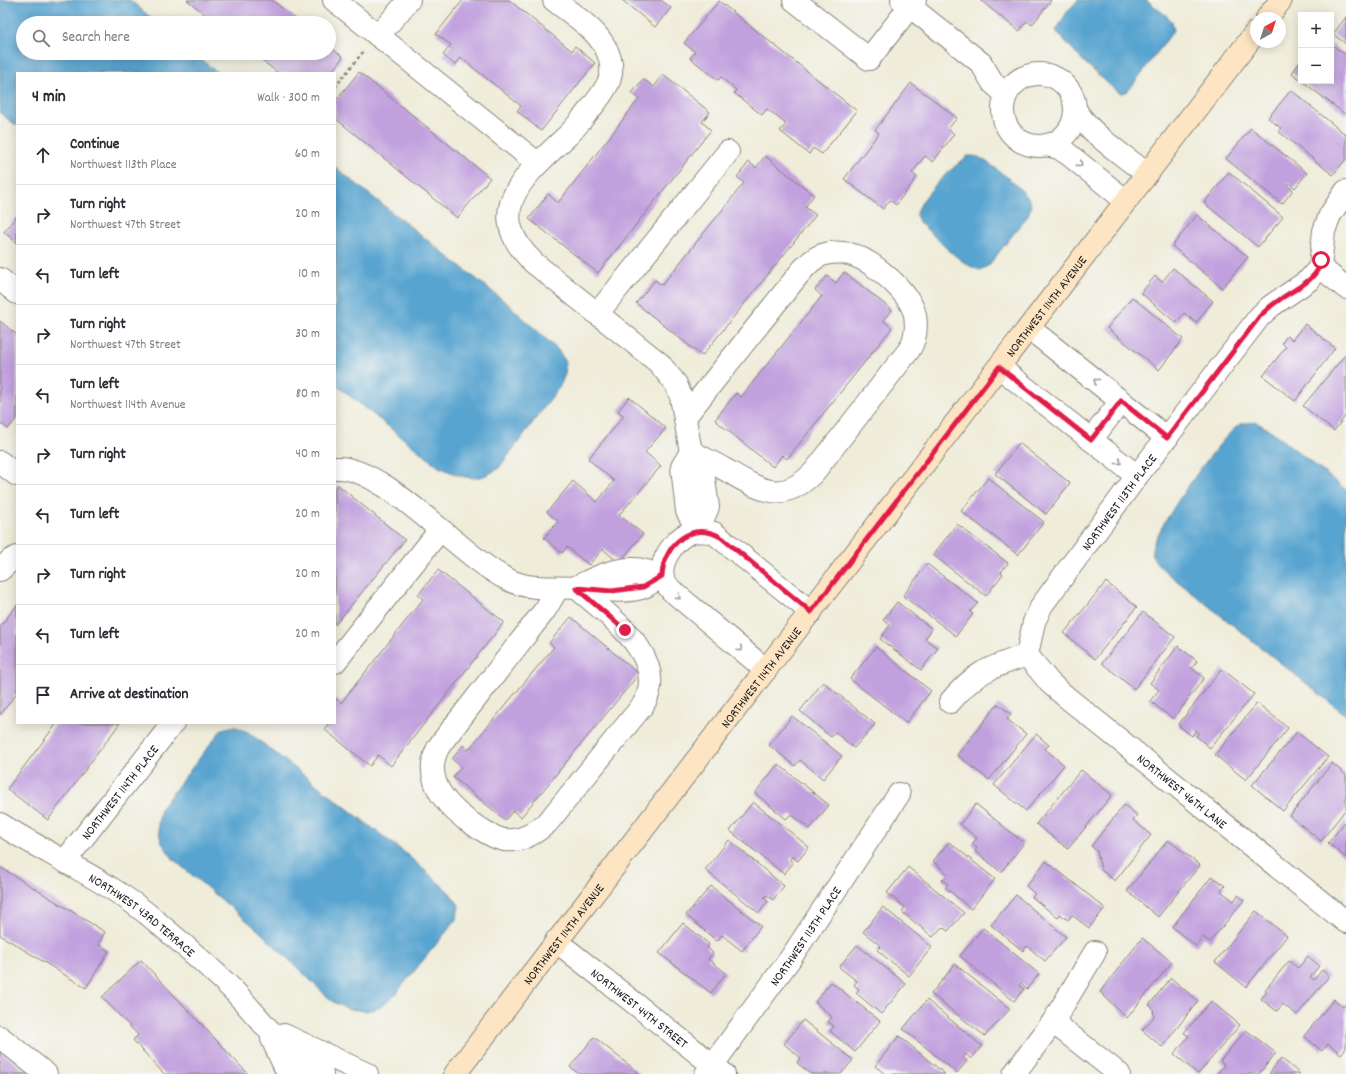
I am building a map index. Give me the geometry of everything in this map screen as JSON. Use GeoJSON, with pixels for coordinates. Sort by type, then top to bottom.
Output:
{"type":"FeatureCollection","features":[{"type":"Feature","properties":{"kind":"street"},"geometry":{"type":"LineString","coordinates":[[334,0],[537,162]]}},
{"type":"Feature","properties":{"kind":"street"},"geometry":{"type":"LineString","coordinates":[[378,36],[409,0]]}},
{"type":"Feature","properties":{"kind":"street"},"geometry":{"type":"LineString","coordinates":[[554,0],[598,36],[608,54],[611,79],[602,94],[568,136],[537,162],[522,180],[512,199],[509,219],[513,234],[521,249],[534,263],[658,363],[668,373],[680,391],[691,452],[702,466],[708,507],[698,531]]}},
{"type":"Feature","properties":{"kind":"street"},"geometry":{"type":"LineString","coordinates":[[794,0],[869,59],[908,2],[981,63],[993,83],[1005,96]]}},
{"type":"Feature","properties":{"kind":"street"},"geometry":{"type":"LineString","coordinates":[[1272,12],[1281,0]]}},
{"type":"Feature","properties":{"kind":"street","name":"NORTHWEST 114TH AVENUE"},"geometry":{"type":"LineString","coordinates":[[455,1074],[1250,40]]}},
{"type":"Feature","properties":{"kind":"street"},"geometry":{"type":"LineString","coordinates":[[981,63],[1004,70],[1019,79]]}},
{"type":"Feature","properties":{"kind":"street"},"geometry":{"type":"LineString","coordinates":[[1126,201],[1059,148],[1046,145],[1037,146],[1027,144],[1011,133],[1003,116],[1005,96],[1008,90],[1019,79],[1037,73],[1055,78],[1070,90],[1075,109],[1083,122],[1092,131],[1148,174]]}},
{"type":"Feature","properties":{"kind":"street"},"geometry":{"type":"LineString","coordinates":[[1046,145],[1064,136],[1072,123],[1075,109]]}},
{"type":"Feature","properties":{"kind":"street"},"geometry":{"type":"LineString","coordinates":[[597,314],[728,152]]}},
{"type":"Feature","properties":{"kind":"street"},"geometry":{"type":"LineString","coordinates":[[1346,191],[1328,220],[1324,231],[1320,267],[1346,288]]}},
{"type":"Feature","properties":{"kind":"street"},"geometry":{"type":"LineString","coordinates":[[685,417],[795,279],[814,259],[821,255],[829,253],[849,254],[868,262],[899,290],[913,310],[915,337],[909,350],[814,472],[802,483],[788,490],[767,491],[747,483],[691,452]]}},
{"type":"Feature","properties":{"kind":"street","name":"NORTHWEST 113TH PLACE"},"geometry":{"type":"LineString","coordinates":[[1027,655],[1034,622],[1042,605],[1137,476],[1260,316],[1271,306],[1309,280],[1320,267]]}},
{"type":"Feature","properties":{"kind":"street"},"geometry":{"type":"LineString","coordinates":[[0,279],[16,292]]}},
{"type":"Feature","properties":{"kind":"street"},"geometry":{"type":"LineString","coordinates":[[1030,328],[1167,438]]}},
{"type":"Feature","properties":{"kind":"street"},"geometry":{"type":"LineString","coordinates":[[999,367],[1137,476]]}},
{"type":"Feature","properties":{"kind":"street"},"geometry":{"type":"LineString","coordinates":[[1091,440],[1121,401]]}},
{"type":"Feature","properties":{"kind":"street"},"geometry":{"type":"LineString","coordinates":[[0,462],[16,474]]}},
{"type":"Feature","properties":{"kind":"street"},"geometry":{"type":"LineString","coordinates":[[336,468],[347,468],[367,475],[500,576],[523,585],[543,589],[567,588],[605,573],[636,569],[662,576]]}},
{"type":"Feature","properties":{"kind":"street"},"geometry":{"type":"LineString","coordinates":[[336,661],[440,530]]}},
{"type":"Feature","properties":{"kind":"street"},"geometry":{"type":"LineString","coordinates":[[766,670],[678,598],[671,590],[662,576],[662,568],[670,552],[683,536],[698,531],[714,533],[811,612]]}},
{"type":"Feature","properties":{"kind":"street"},"geometry":{"type":"LineString","coordinates":[[0,570],[11,560],[16,558]]}},
{"type":"Feature","properties":{"kind":"street"},"geometry":{"type":"LineString","coordinates":[[567,588],[625,630],[638,645],[650,675],[650,689],[643,705],[548,822],[530,835],[512,840],[504,840],[493,837],[468,822],[446,803],[438,792],[435,782],[434,758],[437,750],[449,733],[544,610],[567,588]]}},
{"type":"Feature","properties":{"kind":"street"},"geometry":{"type":"LineString","coordinates":[[950,702],[974,677],[990,667],[1027,655]]}},
{"type":"Feature","properties":{"kind":"street","name":"NORTHWEST 46TH LANE"},"geometry":{"type":"LineString","coordinates":[[1027,655],[1050,683],[1065,696],[1345,922]]}},
{"type":"Feature","properties":{"kind":"street","name":"NORTHWEST 114TH PLACE"},"geometry":{"type":"LineString","coordinates":[[65,861],[172,724]]}},
{"type":"Feature","properties":{"kind":"street","name":"NORTHWEST 113TH PLACE"},"geometry":{"type":"LineString","coordinates":[[714,1071],[899,794]]}},
{"type":"Feature","properties":{"kind":"street","name":"NORTHWEST 43RD TERRACE"},"geometry":{"type":"LineString","coordinates":[[0,824],[113,889],[143,909],[233,991],[306,1065],[322,1074]]}},
{"type":"Feature","properties":{"kind":"street","name":"NORTHWEST 44TH STREET"},"geometry":{"type":"LineString","coordinates":[[556,941],[714,1071]]}},
{"type":"Feature","properties":{"kind":"street"},"geometry":{"type":"LineString","coordinates":[[1014,1074],[1054,1022],[1095,952]]}},
{"type":"Feature","properties":{"kind":"street"},"geometry":{"type":"LineString","coordinates":[[1054,1022],[1119,1074]]}},
{"type":"Feature","properties":{"kind":"street","name":"NORTHWEST 43RD TERRACE"},"geometry":{"type":"LineString","coordinates":[[267,1027],[288,1074]]}},
{"type":"Feature","properties":{"kind":"street","name":"NORTHWEST 43RD TERRACE"},"geometry":{"type":"LineString","coordinates":[[267,1027],[367,1074]]}},
{"type":"Feature","properties":{"kind":"street"},"geometry":{"type":"LineString","coordinates":[[0,1037],[46,1074]]}},
{"type":"Feature","properties":{"kind":"path"},"geometry":{"type":"LineString","coordinates":[[336,86],[378,36]]}},
{"type":"Feature","properties":{"kind":"water"},"geometry":{"type":"Polygon","coordinates":[[[0,0],[130,0],[149,16],[16,16],[16,60],[202,60],[217,72],[16,72],[16,125],[0,113],[0,0]]]}},
{"type":"Feature","properties":{"kind":"water"},"geometry":{"type":"Polygon","coordinates":[[[1078,0],[1146,0],[1167,16],[1172,22],[1174,30],[1126,92],[1120,93],[1113,88],[1084,62],[1056,31],[1067,12],[1078,0]]]}},
{"type":"Feature","properties":{"kind":"water"},"geometry":{"type":"Polygon","coordinates":[[[968,156],[978,157],[998,170],[1028,197],[1031,204],[1027,217],[988,266],[980,270],[964,263],[956,257],[920,223],[916,215],[925,198],[938,182],[968,156]]]}},
{"type":"Feature","properties":{"kind":"water"},"geometry":{"type":"Polygon","coordinates":[[[336,168],[508,304],[557,349],[566,362],[565,374],[560,386],[499,468],[483,476],[469,478],[439,467],[336,385],[336,168]]]}},
{"type":"Feature","properties":{"kind":"water"},"geometry":{"type":"Polygon","coordinates":[[[1256,422],[1273,432],[1346,490],[1346,715],[1171,576],[1158,565],[1152,554],[1155,540],[1176,504],[1220,444],[1241,424],[1256,422]]]}},
{"type":"Feature","properties":{"kind":"water"},"geometry":{"type":"Polygon","coordinates":[[[234,726],[248,732],[405,853],[448,891],[459,905],[457,918],[447,931],[393,997],[379,1008],[365,1011],[349,1009],[333,1002],[258,930],[174,860],[161,842],[158,825],[161,808],[222,729],[234,726]]]}},
{"type":"Feature","properties":{"kind":"building"},"geometry":{"type":"Polygon","coordinates":[[[187,0],[272,0],[292,16],[207,16],[187,0]]]}},
{"type":"Feature","properties":{"kind":"building"},"geometry":{"type":"Polygon","coordinates":[[[463,0],[509,0],[572,51],[575,46],[595,63],[541,131],[517,111],[521,106],[461,58],[455,65],[443,55],[451,45],[436,34],[463,0]]]}},
{"type":"Feature","properties":{"kind":"building"},"geometry":{"type":"Polygon","coordinates":[[[622,0],[661,0],[671,8],[655,27],[622,0]]]}},
{"type":"Feature","properties":{"kind":"building"},"geometry":{"type":"Polygon","coordinates":[[[980,0],[1051,0],[1032,25],[1027,21],[1019,31],[980,0]]]}},
{"type":"Feature","properties":{"kind":"building"},"geometry":{"type":"Polygon","coordinates":[[[719,1],[857,111],[822,154],[813,148],[809,154],[780,131],[786,124],[767,109],[762,115],[734,93],[736,90],[721,77],[718,80],[690,58],[695,52],[684,43],[719,1]]]}},
{"type":"Feature","properties":{"kind":"building"},"geometry":{"type":"Polygon","coordinates":[[[1346,17],[1346,44],[1334,35],[1346,17]]]}},
{"type":"Feature","properties":{"kind":"building"},"geometry":{"type":"Polygon","coordinates":[[[1334,46],[1346,55],[1346,115],[1306,84],[1334,84],[1334,46]]]}},
{"type":"Feature","properties":{"kind":"building"},"geometry":{"type":"Polygon","coordinates":[[[336,52],[343,57],[332,72],[277,72],[262,60],[336,60],[336,52]]]}},
{"type":"Feature","properties":{"kind":"building"},"geometry":{"type":"Polygon","coordinates":[[[1298,64],[1298,78],[1292,73],[1298,64]]]}},
{"type":"Feature","properties":{"kind":"building"},"geometry":{"type":"Polygon","coordinates":[[[359,72],[490,178],[457,218],[336,119],[336,100],[359,72]]]}},
{"type":"Feature","properties":{"kind":"building"},"geometry":{"type":"Polygon","coordinates":[[[663,75],[710,112],[702,122],[711,130],[598,273],[529,219],[548,194],[558,203],[639,99],[632,93],[643,79],[654,87],[663,75]]]}},
{"type":"Feature","properties":{"kind":"building"},"geometry":{"type":"Polygon","coordinates":[[[911,83],[957,118],[948,129],[954,134],[933,162],[925,156],[912,173],[917,177],[896,205],[890,200],[883,209],[844,179],[879,133],[875,130],[911,83]]]}},
{"type":"Feature","properties":{"kind":"building"},"geometry":{"type":"Polygon","coordinates":[[[1291,90],[1346,135],[1346,159],[1333,175],[1278,131],[1281,128],[1268,118],[1291,90]]]}},
{"type":"Feature","properties":{"kind":"building"},"geometry":{"type":"Polygon","coordinates":[[[1251,128],[1307,173],[1295,188],[1289,183],[1287,185],[1293,190],[1282,204],[1226,159],[1251,128]]]}},
{"type":"Feature","properties":{"kind":"building"},"geometry":{"type":"Polygon","coordinates":[[[765,156],[814,195],[805,207],[816,215],[702,356],[636,303],[655,280],[662,285],[744,183],[737,177],[749,162],[756,168],[765,156]]]}},
{"type":"Feature","properties":{"kind":"building"},"geometry":{"type":"Polygon","coordinates":[[[1229,172],[1283,217],[1258,247],[1204,203],[1229,172]]]}},
{"type":"Feature","properties":{"kind":"building"},"geometry":{"type":"Polygon","coordinates":[[[1197,215],[1248,257],[1222,288],[1172,246],[1197,215]]]}},
{"type":"Feature","properties":{"kind":"building"},"geometry":{"type":"Polygon","coordinates":[[[16,217],[16,242],[4,232],[16,217]]]}},
{"type":"Feature","properties":{"kind":"building"},"geometry":{"type":"Polygon","coordinates":[[[1173,268],[1213,301],[1196,323],[1184,313],[1176,323],[1141,293],[1155,276],[1162,282],[1173,268]]]}},
{"type":"Feature","properties":{"kind":"building"},"geometry":{"type":"Polygon","coordinates":[[[844,272],[892,310],[883,320],[892,328],[787,459],[782,455],[773,467],[715,420],[736,393],[741,397],[822,296],[815,290],[827,276],[836,283],[844,272]]]}},
{"type":"Feature","properties":{"kind":"building"},"geometry":{"type":"Polygon","coordinates":[[[1132,297],[1183,339],[1159,370],[1107,328],[1132,297]]]}},
{"type":"Feature","properties":{"kind":"building"},"geometry":{"type":"Polygon","coordinates":[[[0,321],[16,334],[16,419],[8,429],[0,423],[0,321]]]}},
{"type":"Feature","properties":{"kind":"building"},"geometry":{"type":"Polygon","coordinates":[[[1305,324],[1335,348],[1295,401],[1263,376],[1286,347],[1282,343],[1287,336],[1292,340],[1305,324]]]}},
{"type":"Feature","properties":{"kind":"building"},"geometry":{"type":"Polygon","coordinates":[[[1346,354],[1346,415],[1334,431],[1303,406],[1346,354]]]}},
{"type":"Feature","properties":{"kind":"building"},"geometry":{"type":"Polygon","coordinates":[[[629,397],[666,428],[645,452],[661,466],[619,515],[643,534],[619,563],[603,549],[589,565],[567,547],[562,553],[544,538],[558,521],[547,512],[573,481],[597,502],[614,481],[588,459],[624,416],[618,411],[629,397]]]}},
{"type":"Feature","properties":{"kind":"building"},"geometry":{"type":"Polygon","coordinates":[[[1019,443],[1070,483],[1046,514],[995,474],[1019,443]]]}},
{"type":"Feature","properties":{"kind":"building"},"geometry":{"type":"Polygon","coordinates":[[[988,478],[1044,522],[1018,555],[961,511],[988,478]]]}},
{"type":"Feature","properties":{"kind":"building"},"geometry":{"type":"Polygon","coordinates":[[[338,485],[405,540],[336,624],[336,488],[338,485]]]}},
{"type":"Feature","properties":{"kind":"building"},"geometry":{"type":"Polygon","coordinates":[[[957,524],[1008,563],[1001,572],[1003,574],[986,596],[933,555],[957,524]]]}},
{"type":"Feature","properties":{"kind":"building"},"geometry":{"type":"Polygon","coordinates":[[[927,564],[978,603],[970,612],[973,614],[956,636],[903,596],[927,564]]]}},
{"type":"Feature","properties":{"kind":"building"},"geometry":{"type":"Polygon","coordinates":[[[438,570],[504,622],[391,766],[378,755],[370,766],[324,729],[328,724],[336,724],[336,699],[341,703],[423,599],[418,595],[438,570]]]}},
{"type":"Feature","properties":{"kind":"building"},"geometry":{"type":"Polygon","coordinates":[[[1106,582],[1137,607],[1095,659],[1064,633],[1106,582]]]}},
{"type":"Feature","properties":{"kind":"building"},"geometry":{"type":"Polygon","coordinates":[[[897,602],[932,629],[925,639],[938,648],[921,670],[880,639],[890,625],[883,620],[897,602]]]}},
{"type":"Feature","properties":{"kind":"building"},"geometry":{"type":"Polygon","coordinates":[[[16,606],[16,694],[0,715],[0,627],[16,606]]]}},
{"type":"Feature","properties":{"kind":"building"},"geometry":{"type":"Polygon","coordinates":[[[1143,612],[1175,637],[1134,689],[1102,663],[1143,612]]]}},
{"type":"Feature","properties":{"kind":"building"},"geometry":{"type":"Polygon","coordinates":[[[571,617],[639,674],[521,817],[513,811],[505,820],[453,777],[461,767],[452,759],[463,745],[468,750],[554,647],[549,643],[571,617]]]}},
{"type":"Feature","properties":{"kind":"building"},"geometry":{"type":"Polygon","coordinates":[[[1178,646],[1197,661],[1192,668],[1204,678],[1173,719],[1150,701],[1159,690],[1150,683],[1178,646]]]}},
{"type":"Feature","properties":{"kind":"building"},"geometry":{"type":"Polygon","coordinates":[[[876,647],[931,691],[906,723],[850,679],[876,647]]]}},
{"type":"Feature","properties":{"kind":"building"},"geometry":{"type":"Polygon","coordinates":[[[1222,669],[1254,694],[1210,748],[1196,736],[1199,733],[1196,730],[1192,736],[1178,725],[1222,669]]]}},
{"type":"Feature","properties":{"kind":"building"},"geometry":{"type":"Polygon","coordinates":[[[823,682],[875,724],[854,748],[835,732],[831,737],[800,711],[823,682]]]}},
{"type":"Feature","properties":{"kind":"building"},"geometry":{"type":"Polygon","coordinates":[[[1257,703],[1288,728],[1246,780],[1215,755],[1257,703]]]}},
{"type":"Feature","properties":{"kind":"building"},"geometry":{"type":"Polygon","coordinates":[[[998,704],[1011,714],[1007,719],[1026,734],[989,780],[957,755],[998,704]]]}},
{"type":"Feature","properties":{"kind":"building"},"geometry":{"type":"Polygon","coordinates":[[[792,716],[842,756],[823,779],[800,760],[795,766],[769,745],[792,716]]]}},
{"type":"Feature","properties":{"kind":"building"},"geometry":{"type":"Polygon","coordinates":[[[56,724],[119,724],[48,820],[7,789],[56,724]]]}},
{"type":"Feature","properties":{"kind":"building"},"geometry":{"type":"Polygon","coordinates":[[[1297,732],[1328,757],[1283,811],[1252,785],[1297,732]]]}},
{"type":"Feature","properties":{"kind":"building"},"geometry":{"type":"Polygon","coordinates":[[[1036,734],[1049,745],[1045,749],[1064,765],[1026,811],[994,785],[1036,734]]]}},
{"type":"Feature","properties":{"kind":"building"},"geometry":{"type":"Polygon","coordinates":[[[1332,763],[1346,775],[1346,809],[1321,841],[1290,816],[1332,763]]]}},
{"type":"Feature","properties":{"kind":"building"},"geometry":{"type":"Polygon","coordinates":[[[778,764],[829,805],[810,829],[791,814],[786,819],[755,793],[778,764]]]}},
{"type":"Feature","properties":{"kind":"building"},"geometry":{"type":"Polygon","coordinates":[[[1081,770],[1112,795],[1068,849],[1036,824],[1081,770]]]}},
{"type":"Feature","properties":{"kind":"building"},"geometry":{"type":"Polygon","coordinates":[[[753,802],[809,847],[798,861],[792,856],[790,860],[793,863],[784,874],[730,831],[753,802]]]}},
{"type":"Feature","properties":{"kind":"building"},"geometry":{"type":"Polygon","coordinates":[[[976,804],[1024,843],[1001,872],[975,851],[977,848],[972,844],[977,838],[960,824],[976,804]]]}},
{"type":"Feature","properties":{"kind":"building"},"geometry":{"type":"Polygon","coordinates":[[[1124,805],[1137,815],[1133,820],[1151,835],[1115,881],[1101,870],[1097,851],[1091,846],[1124,805]]]}},
{"type":"Feature","properties":{"kind":"building"},"geometry":{"type":"Polygon","coordinates":[[[1346,821],[1346,858],[1328,843],[1346,821]]]}},
{"type":"Feature","properties":{"kind":"building"},"geometry":{"type":"Polygon","coordinates":[[[729,840],[784,886],[773,900],[767,895],[764,898],[768,901],[759,913],[705,870],[729,840]]]}},
{"type":"Feature","properties":{"kind":"building"},"geometry":{"type":"Polygon","coordinates":[[[1168,840],[1200,865],[1158,917],[1127,891],[1168,840]]]}},
{"type":"Feature","properties":{"kind":"building"},"geometry":{"type":"Polygon","coordinates":[[[949,842],[995,879],[971,909],[945,887],[948,884],[942,880],[948,874],[933,861],[949,842]]]}},
{"type":"Feature","properties":{"kind":"building"},"geometry":{"type":"Polygon","coordinates":[[[1046,861],[1105,908],[1089,928],[1072,915],[1068,920],[1060,914],[1058,918],[1032,897],[1035,894],[1026,886],[1046,861]]]}},
{"type":"Feature","properties":{"kind":"building"},"geometry":{"type":"Polygon","coordinates":[[[0,867],[105,932],[98,944],[109,951],[86,988],[0,935],[0,867]]]}},
{"type":"Feature","properties":{"kind":"building"},"geometry":{"type":"Polygon","coordinates":[[[908,867],[964,913],[948,931],[942,927],[933,937],[902,912],[905,907],[887,893],[908,867]]]}},
{"type":"Feature","properties":{"kind":"building"},"geometry":{"type":"Polygon","coordinates":[[[1212,876],[1225,886],[1221,891],[1234,901],[1238,895],[1244,900],[1210,942],[1203,937],[1196,946],[1172,927],[1212,876]]]}},
{"type":"Feature","properties":{"kind":"building"},"geometry":{"type":"Polygon","coordinates":[[[711,886],[761,926],[742,951],[722,935],[717,941],[686,915],[711,886]]]}},
{"type":"Feature","properties":{"kind":"building"},"geometry":{"type":"Polygon","coordinates":[[[1016,895],[1066,937],[1045,961],[1027,946],[1023,951],[991,925],[1016,895]]]}},
{"type":"Feature","properties":{"kind":"building"},"geometry":{"type":"Polygon","coordinates":[[[883,907],[932,947],[909,976],[877,950],[881,946],[863,932],[883,907]]]}},
{"type":"Feature","properties":{"kind":"building"},"geometry":{"type":"Polygon","coordinates":[[[1256,911],[1287,936],[1246,987],[1215,962],[1256,911]]]}},
{"type":"Feature","properties":{"kind":"building"},"geometry":{"type":"Polygon","coordinates":[[[683,923],[709,944],[707,947],[713,953],[708,959],[726,973],[711,993],[659,953],[683,923]]]}},
{"type":"Feature","properties":{"kind":"building"},"geometry":{"type":"Polygon","coordinates":[[[983,928],[1039,974],[1027,989],[1021,983],[1019,985],[1024,989],[1014,1001],[960,956],[983,928]]]}},
{"type":"Feature","properties":{"kind":"building"},"geometry":{"type":"Polygon","coordinates":[[[1142,938],[1172,962],[1127,1018],[1100,992],[1142,938]]]}},
{"type":"Feature","properties":{"kind":"building"},"geometry":{"type":"Polygon","coordinates":[[[857,945],[906,984],[881,1014],[856,993],[859,989],[854,985],[857,981],[839,967],[857,945]]]}},
{"type":"Feature","properties":{"kind":"building"},"geometry":{"type":"Polygon","coordinates":[[[1308,956],[1319,966],[1310,977],[1314,980],[1322,970],[1329,976],[1297,1015],[1283,1004],[1277,1011],[1261,999],[1267,992],[1265,990],[1289,961],[1298,968],[1308,956]]]}},
{"type":"Feature","properties":{"kind":"building"},"geometry":{"type":"Polygon","coordinates":[[[141,960],[248,1074],[164,1074],[133,1040],[138,1035],[102,997],[141,960]]]}},
{"type":"Feature","properties":{"kind":"building"},"geometry":{"type":"Polygon","coordinates":[[[955,964],[1010,1009],[985,1036],[931,994],[955,964]]]}},
{"type":"Feature","properties":{"kind":"building"},"geometry":{"type":"Polygon","coordinates":[[[1171,978],[1198,1001],[1162,1047],[1142,1030],[1154,1017],[1153,1008],[1149,1005],[1171,978]]]}},
{"type":"Feature","properties":{"kind":"building"},"geometry":{"type":"Polygon","coordinates":[[[831,982],[880,1021],[855,1052],[830,1031],[834,1026],[828,1022],[832,1017],[815,1002],[831,982]]]}},
{"type":"Feature","properties":{"kind":"building"},"geometry":{"type":"Polygon","coordinates":[[[1334,999],[1343,1007],[1346,1004],[1346,1048],[1341,1054],[1328,1044],[1322,1051],[1304,1036],[1334,999]]]}},
{"type":"Feature","properties":{"kind":"building"},"geometry":{"type":"Polygon","coordinates":[[[927,1000],[982,1046],[971,1059],[966,1054],[963,1058],[967,1061],[957,1073],[903,1029],[927,1000]]]}},
{"type":"Feature","properties":{"kind":"building"},"geometry":{"type":"Polygon","coordinates":[[[1211,1001],[1240,1025],[1198,1074],[1174,1054],[1189,1036],[1184,1033],[1211,1001]]]}},
{"type":"Feature","properties":{"kind":"building"},"geometry":{"type":"Polygon","coordinates":[[[803,1020],[853,1060],[841,1074],[811,1074],[797,1063],[801,1058],[784,1044],[803,1020]]]}},
{"type":"Feature","properties":{"kind":"building"},"geometry":{"type":"Polygon","coordinates":[[[1246,1030],[1276,1053],[1259,1074],[1217,1074],[1224,1065],[1220,1061],[1246,1030]]]}},
{"type":"Feature","properties":{"kind":"building"},"geometry":{"type":"Polygon","coordinates":[[[899,1036],[945,1074],[885,1074],[875,1066],[899,1036]]]}},
{"type":"Feature","properties":{"kind":"building"},"geometry":{"type":"Polygon","coordinates":[[[594,1037],[640,1074],[579,1074],[570,1067],[594,1037]]]}},
{"type":"Feature","properties":{"kind":"building"},"geometry":{"type":"Polygon","coordinates":[[[0,1051],[17,1064],[30,1074],[0,1074],[0,1051]]]}},
{"type":"Feature","properties":{"kind":"building"},"geometry":{"type":"Polygon","coordinates":[[[1281,1058],[1300,1074],[1269,1074],[1281,1058]]]}},
{"type":"Feature","properties":{"kind":"route"},"geometry":{"type":"LineString","coordinates":[[625,630],[576,588],[612,591],[643,587],[662,576],[662,568],[665,559],[683,536],[698,531],[714,533],[722,538],[811,612],[999,367],[1091,440],[1121,401],[1167,438],[1260,316],[1282,297],[1297,290],[1309,280],[1320,267],[1321,260]]}}]}
